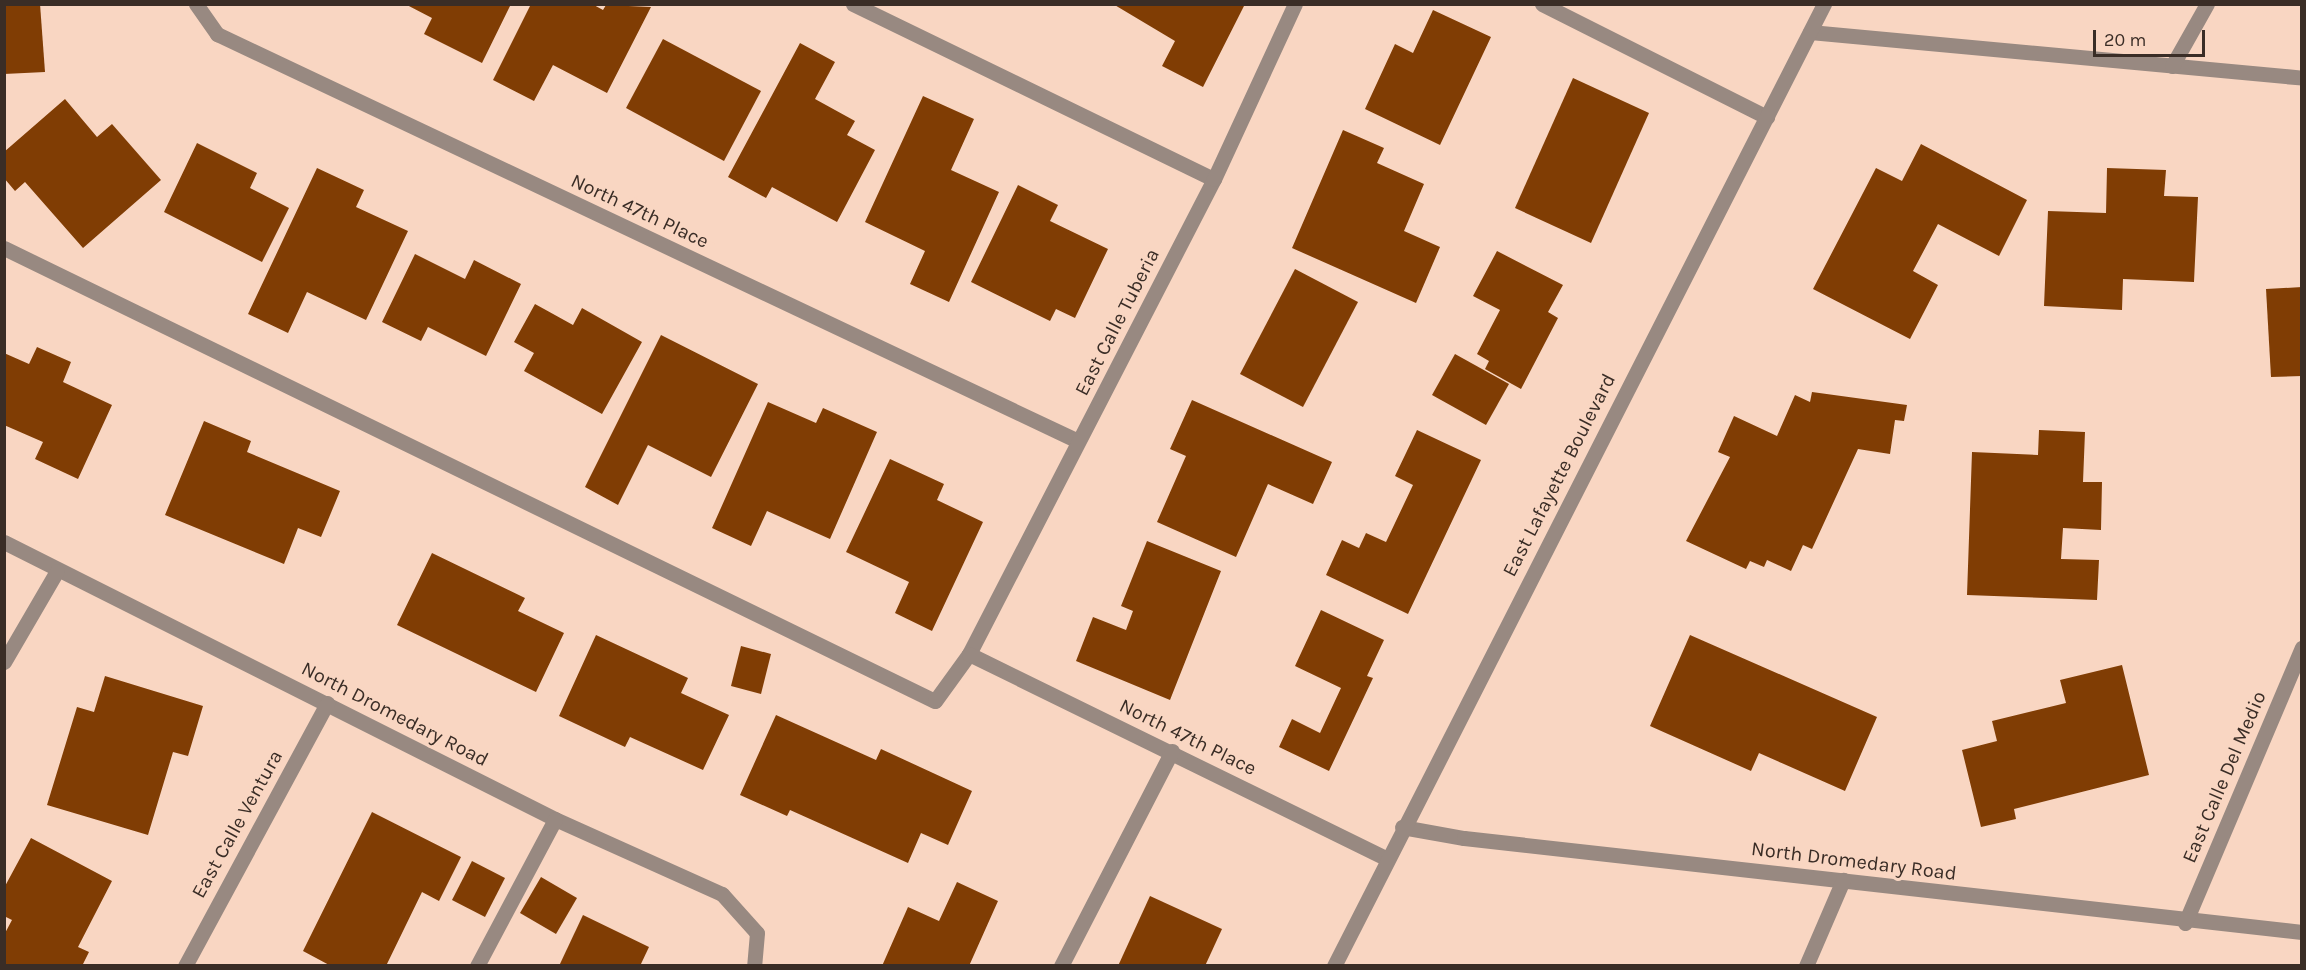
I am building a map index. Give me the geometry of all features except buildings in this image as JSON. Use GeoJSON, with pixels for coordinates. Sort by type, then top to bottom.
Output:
{"type":"FeatureCollection","features":[{"type":"Feature","properties":{"kind":"street","name":"North 47th Place"},"geometry":{"type":"LineString","coordinates":[[196,4],[217,34],[1078,441]]}},
{"type":"Feature","properties":{"kind":"street"},"geometry":{"type":"LineString","coordinates":[[853,4],[1214,179]]}},
{"type":"Feature","properties":{"kind":"street","name":"East Calle Tuberia"},"geometry":{"type":"LineString","coordinates":[[4,248],[935,701],[969,654],[1214,179],[1295,4]]}},
{"type":"Feature","properties":{"kind":"street"},"geometry":{"type":"LineString","coordinates":[[1542,4],[1767,117]]}},
{"type":"Feature","properties":{"kind":"street","name":"East Lafayette Boulevard"},"geometry":{"type":"LineString","coordinates":[[1334,966],[1402,827],[1824,4]]}},
{"type":"Feature","properties":{"kind":"street"},"geometry":{"type":"LineString","coordinates":[[2172,66],[2206,4]]}},
{"type":"Feature","properties":{"kind":"street"},"geometry":{"type":"LineString","coordinates":[[1810,32],[2301,78]]}},
{"type":"Feature","properties":{"kind":"street","name":"North Dromedary Road"},"geometry":{"type":"LineString","coordinates":[[4,542],[57,571],[327,703],[555,819],[722,894],[757,933],[754,966]]}},
{"type":"Feature","properties":{"kind":"street"},"geometry":{"type":"LineString","coordinates":[[4,662],[57,571]]}},
{"type":"Feature","properties":{"kind":"street","name":"East Calle Del Medio"},"geometry":{"type":"LineString","coordinates":[[2185,923],[2301,648]]}},
{"type":"Feature","properties":{"kind":"street","name":"North 47th Place"},"geometry":{"type":"LineString","coordinates":[[969,654],[1388,859]]}},
{"type":"Feature","properties":{"kind":"street","name":"East Calle Ventura"},"geometry":{"type":"LineString","coordinates":[[184,966],[327,703]]}},
{"type":"Feature","properties":{"kind":"street"},"geometry":{"type":"LineString","coordinates":[[1061,966],[1172,752]]}},
{"type":"Feature","properties":{"kind":"street"},"geometry":{"type":"LineString","coordinates":[[477,966],[555,819]]}},
{"type":"Feature","properties":{"kind":"street","name":"North Dromedary Road"},"geometry":{"type":"LineString","coordinates":[[1402,827],[1464,838],[1843,880],[2185,923],[2301,932]]}},
{"type":"Feature","properties":{"kind":"street"},"geometry":{"type":"LineString","coordinates":[[1806,966],[1843,880]]}}]}
